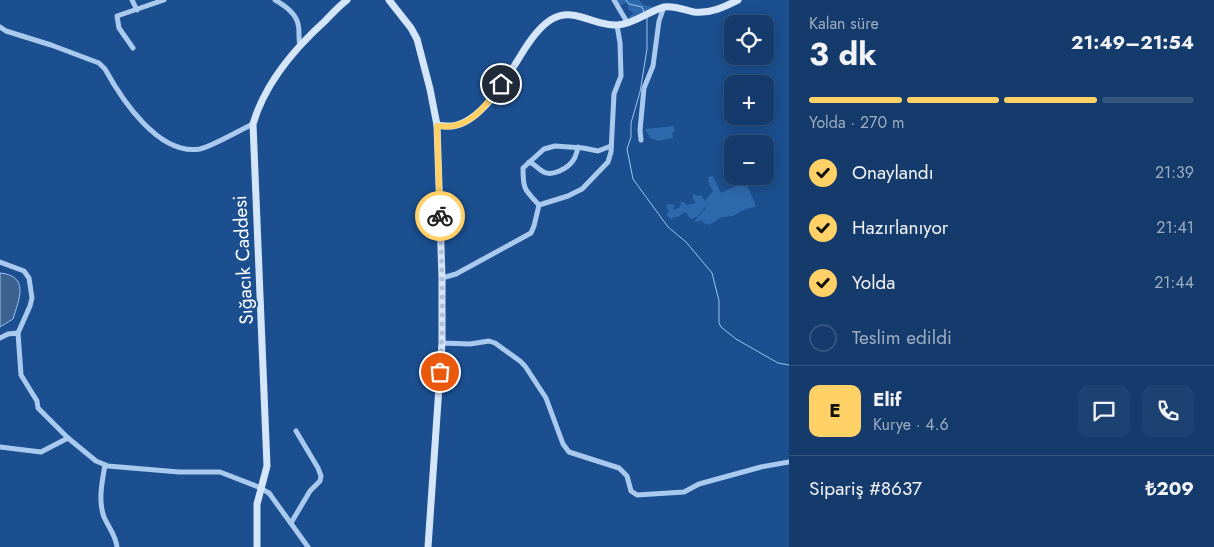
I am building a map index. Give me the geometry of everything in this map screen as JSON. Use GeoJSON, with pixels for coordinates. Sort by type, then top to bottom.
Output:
{"type":"FeatureCollection","features":[{"type":"Feature","properties":{"kind":"main road"},"geometry":{"type":"LineString","coordinates":[[389,0],[411,28],[417,39],[437,126],[442,342],[428,547]]}},
{"type":"Feature","properties":{"kind":"main road"},"geometry":{"type":"LineString","coordinates":[[437,126],[454,126],[469,120],[484,108],[531,40],[551,20],[560,16],[572,14],[617,25],[660,9],[675,7],[704,12],[718,9],[738,0]]}},
{"type":"Feature","properties":{"kind":"main road","name":"Sığacık Caddesi"},"geometry":{"type":"LineString","coordinates":[[257,547],[257,504],[267,466],[253,124],[259,104],[275,78],[300,45],[346,1]]}},
{"type":"Feature","properties":{"kind":"street"},"geometry":{"type":"LineString","coordinates":[[132,0],[136,10]]}},
{"type":"Feature","properties":{"kind":"street"},"geometry":{"type":"LineString","coordinates":[[133,48],[119,28],[117,16],[164,0]]}},
{"type":"Feature","properties":{"kind":"street"},"geometry":{"type":"LineString","coordinates":[[275,0],[283,4],[294,16],[298,24],[300,45]]}},
{"type":"Feature","properties":{"kind":"street"},"geometry":{"type":"LineString","coordinates":[[614,0],[630,21]]}},
{"type":"Feature","properties":{"kind":"street"},"geometry":{"type":"LineString","coordinates":[[642,140],[640,130],[644,88],[653,66],[660,9]]}},
{"type":"Feature","properties":{"kind":"street"},"geometry":{"type":"LineString","coordinates":[[539,205],[568,196],[582,189],[608,162],[611,146],[614,94],[621,76],[620,43],[617,25]]}},
{"type":"Feature","properties":{"kind":"street"},"geometry":{"type":"LineString","coordinates":[[0,26],[6,31],[99,63],[130,109],[156,135],[168,143],[191,150],[202,148],[253,124]]}},
{"type":"Feature","properties":{"kind":"street"},"geometry":{"type":"LineString","coordinates":[[539,205],[525,190],[523,168],[544,149],[555,146],[598,151],[611,146]]}},
{"type":"Feature","properties":{"kind":"street"},"geometry":{"type":"LineString","coordinates":[[529,162],[536,165],[543,172],[556,172],[562,170],[574,159],[578,148]]}},
{"type":"Feature","properties":{"kind":"street"},"geometry":{"type":"LineString","coordinates":[[442,278],[456,274],[531,233],[539,205]]}},
{"type":"Feature","properties":{"kind":"street"},"geometry":{"type":"LineString","coordinates":[[0,262],[24,271],[28,278],[32,298],[18,333],[21,375],[37,400],[38,408],[68,438],[88,456],[105,465],[179,472],[220,472],[261,485],[270,494],[308,547]]}},
{"type":"Feature","properties":{"kind":"street"},"geometry":{"type":"LineString","coordinates":[[0,338],[8,334],[18,333]]}},
{"type":"Feature","properties":{"kind":"street"},"geometry":{"type":"LineString","coordinates":[[442,342],[470,344],[495,342],[524,366],[546,398],[563,444],[569,452],[619,468],[627,476],[631,491],[637,495],[684,492],[699,484],[762,467],[789,462]]}},
{"type":"Feature","properties":{"kind":"street"},"geometry":{"type":"LineString","coordinates":[[291,523],[310,491],[320,481],[321,476],[296,431]]}},
{"type":"Feature","properties":{"kind":"street"},"geometry":{"type":"LineString","coordinates":[[0,447],[41,452],[68,438]]}},
{"type":"Feature","properties":{"kind":"street"},"geometry":{"type":"LineString","coordinates":[[105,465],[101,505],[116,539],[117,547]]}},
{"type":"Feature","properties":{"kind":"shaded area"},"geometry":{"type":"Polygon","coordinates":[[[616,0],[639,0],[644,5],[657,8],[633,19],[628,17],[634,13],[629,10],[627,3],[620,5],[616,0]]]}},
{"type":"Feature","properties":{"kind":"shaded area"},"geometry":{"type":"Polygon","coordinates":[[[674,126],[673,138],[658,141],[650,138],[645,129],[674,126]]]}},
{"type":"Feature","properties":{"kind":"shaded area"},"geometry":{"type":"Polygon","coordinates":[[[713,176],[721,193],[738,185],[746,185],[756,206],[733,216],[722,217],[709,225],[702,220],[693,223],[706,206],[697,217],[691,219],[686,212],[673,217],[672,220],[666,215],[669,211],[666,205],[668,204],[675,205],[674,210],[680,207],[681,202],[687,205],[696,203],[693,199],[693,194],[701,195],[705,201],[713,191],[708,177],[713,176]]]}},
{"type":"Feature","properties":{"kind":"shaded area"},"geometry":{"type":"Polygon","coordinates":[[[0,273],[16,279],[20,290],[13,319],[0,327],[0,273]]]}},
{"type":"Feature","properties":{"kind":"waterway"},"geometry":{"type":"LineString","coordinates":[[626,0],[629,4],[642,7],[644,12]]}},
{"type":"Feature","properties":{"kind":"waterway"},"geometry":{"type":"LineString","coordinates":[[647,18],[647,49],[640,92],[631,123],[631,137],[627,149],[633,179],[668,227],[686,242],[712,273],[719,301],[719,323],[721,327],[736,339],[778,363],[789,365]]}},
{"type":"Feature","properties":{"kind":"way so far"},"geometry":{"type":"LineString","coordinates":[[440,216],[442,342],[440,372]]}},
{"type":"Feature","properties":{"kind":"route"},"geometry":{"type":"LineString","coordinates":[[440,216],[437,126],[454,126],[469,120],[484,108],[501,84]]}}]}
